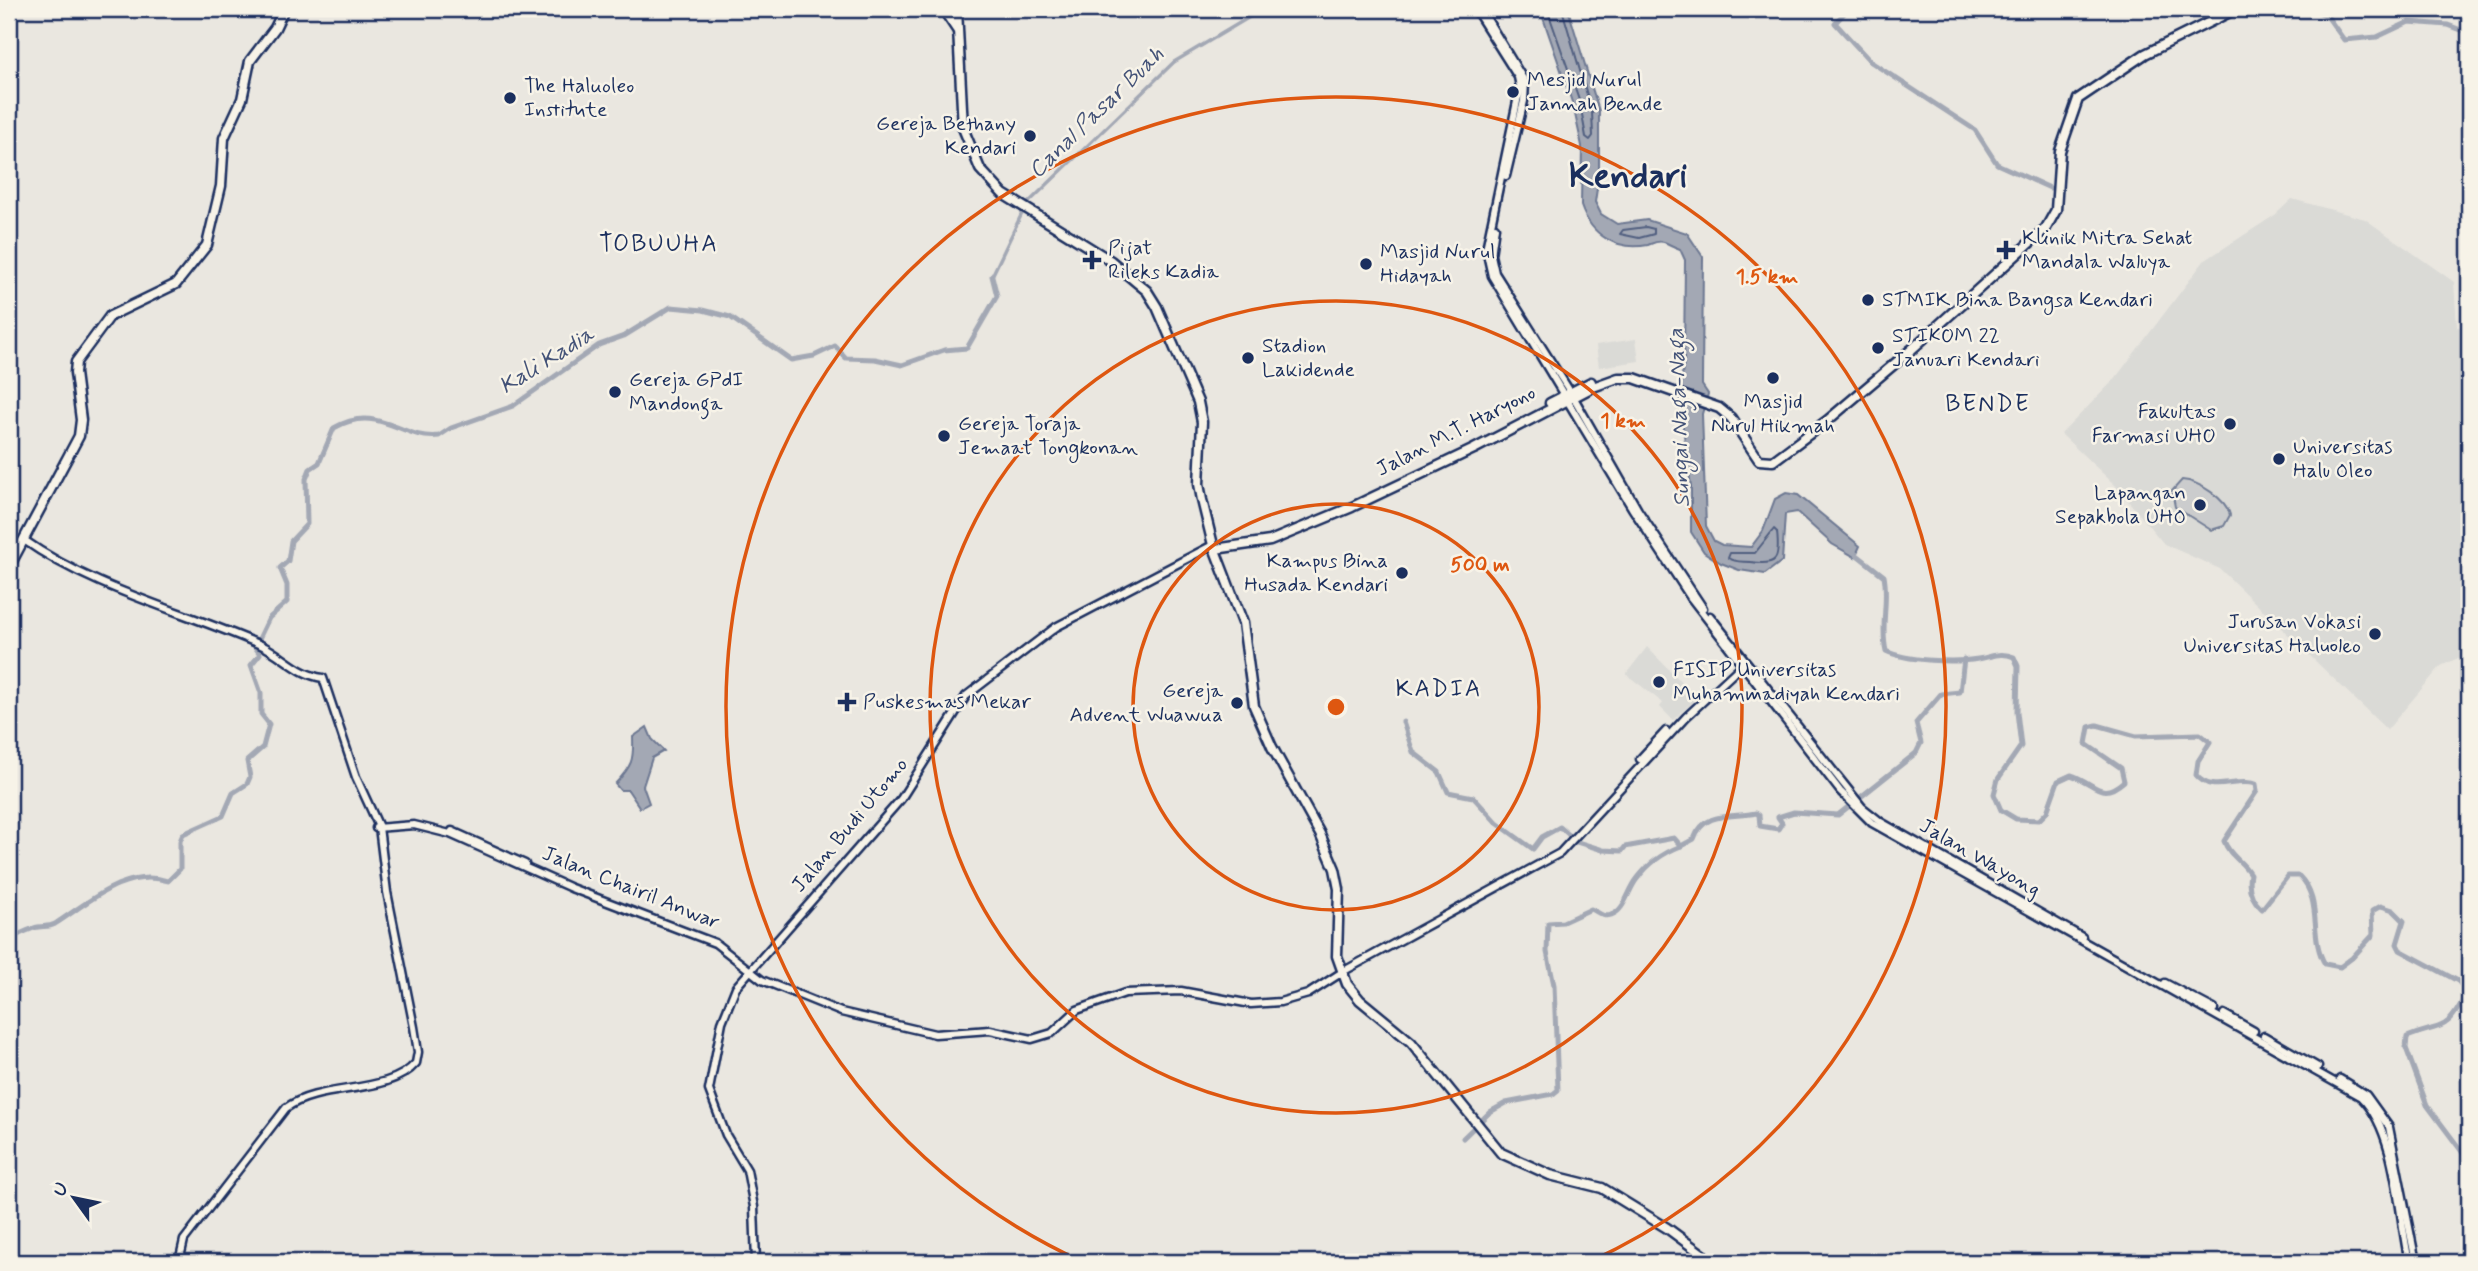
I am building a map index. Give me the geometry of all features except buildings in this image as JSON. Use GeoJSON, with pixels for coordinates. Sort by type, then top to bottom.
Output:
{"type":"FeatureCollection","features":[{"type":"Feature","properties":{"kind":"highway"},"geometry":{"type":"LineString","coordinates":[[9,567],[79,436],[81,421],[75,373],[80,356],[110,316],[176,284],[209,242],[221,186],[224,138],[242,99],[250,61],[275,28],[284,9]]}},
{"type":"Feature","properties":{"kind":"highway"},"geometry":{"type":"LineString","coordinates":[[943,9],[956,25]]}},
{"type":"Feature","properties":{"kind":"highway"},"geometry":{"type":"LineString","coordinates":[[957,9],[961,116],[969,148],[991,183],[1020,206],[1111,261],[1153,298],[1201,413],[1200,481],[1215,547],[1244,616],[1254,706],[1318,826],[1339,884],[1336,944],[1342,971],[1362,999],[1405,1032],[1430,1057],[1479,1126],[1511,1156],[1544,1171],[1592,1181],[1611,1189],[1713,1260]]}},
{"type":"Feature","properties":{"kind":"highway"},"geometry":{"type":"LineString","coordinates":[[2064,129],[2073,101],[2089,85],[2147,47],[2230,9]]}},
{"type":"Feature","properties":{"kind":"highway"},"geometry":{"type":"LineString","coordinates":[[2064,129],[2073,108],[2088,91],[2152,50],[2236,9]]}},
{"type":"Feature","properties":{"kind":"highway","name":"Jalan M.T. Haryono"},"geometry":{"type":"LineString","coordinates":[[1215,547],[1261,540],[1286,531],[1459,453],[1608,376],[1629,373],[1710,402],[1731,418],[1759,460],[1773,461],[1828,420],[2021,250],[2042,227],[2053,210],[2054,171],[2064,129]]}},
{"type":"Feature","properties":{"kind":"main road"},"geometry":{"type":"LineString","coordinates":[[1475,9],[1520,80],[1520,99],[1491,249],[1495,273],[1569,396]]}},
{"type":"Feature","properties":{"kind":"main road"},"geometry":{"type":"LineString","coordinates":[[1481,9],[1524,82],[1524,101],[1509,155]]}},
{"type":"Feature","properties":{"kind":"main road","name":"Jalan Wayong"},"geometry":{"type":"LineString","coordinates":[[1569,396],[1650,536],[1739,666],[1779,710]]}},
{"type":"Feature","properties":{"kind":"main road","name":"Jalan Wayong"},"geometry":{"type":"LineString","coordinates":[[1569,396],[1638,510],[1702,606],[1779,710],[1872,823],[2366,1096],[2386,1120],[2392,1137],[2416,1262]]}},
{"type":"Feature","properties":{"kind":"main road"},"geometry":{"type":"LineString","coordinates":[[24,540],[61,565],[258,644],[300,670],[323,678],[356,777],[376,824],[414,1054],[411,1063],[404,1069],[366,1083],[304,1094],[284,1105],[179,1242],[177,1262]]}},
{"type":"Feature","properties":{"kind":"main road","name":"Jalan Budi Utomo"},"geometry":{"type":"LineString","coordinates":[[756,1262],[754,1207],[747,1170],[743,1158],[726,1135],[709,1090],[722,1022],[734,993],[779,935],[901,799],[966,696],[1046,633],[1215,547]]}},
{"type":"Feature","properties":{"kind":"main road","name":"Jalan Chairil Anwar"},"geometry":{"type":"LineString","coordinates":[[376,824],[404,821],[439,827],[530,868],[715,943],[770,985],[869,1020],[935,1034],[990,1030],[1032,1039],[1052,1033],[1077,1010],[1125,993],[1181,991],[1251,1004],[1287,1001],[1313,991],[1342,971],[1574,839],[1649,747],[1739,666]]}},
{"type":"Feature","properties":{"kind":"main road","name":"Jalan Wayong"},"geometry":{"type":"LineString","coordinates":[[1991,888],[2361,1097],[2377,1116],[2387,1138],[2409,1262]]}},
{"type":"Feature","properties":{"kind":"shaded area","name":"Universitas Halu Oleo"},"geometry":{"type":"Polygon","coordinates":[[[2292,199],[2365,219],[2454,282],[2457,327],[2469,328],[2469,653],[2441,666],[2387,730],[2220,569],[2164,544],[2115,485],[2061,434],[2114,380],[2204,261],[2275,215],[2292,199]]]}},
{"type":"Feature","properties":{"kind":"shaded area"},"geometry":{"type":"Polygon","coordinates":[[[1636,339],[1639,361],[1599,367],[1596,345],[1636,339]]]}},
{"type":"Feature","properties":{"kind":"shaded area","name":"Lapangan Sepakbola UHO"},"geometry":{"type":"Polygon","coordinates":[[[2182,480],[2204,487],[2218,497],[2230,515],[2224,526],[2211,530],[2175,507],[2172,491],[2182,480]]]}},
{"type":"Feature","properties":{"kind":"shaded area","name":"FISIP Universitas Muhammadiyah Kendari"},"geometry":{"type":"Polygon","coordinates":[[[1647,647],[1697,698],[1673,720],[1660,707],[1663,703],[1626,674],[1647,647]]]}},
{"type":"Feature","properties":{"kind":"water"},"geometry":{"type":"Polygon","coordinates":[[[1540,9],[1568,9],[1599,111],[1599,175],[1595,202],[1601,214],[1617,224],[1647,220],[1687,233],[1703,257],[1702,385],[1708,394],[1702,414],[1706,526],[1714,541],[1722,545],[1751,547],[1763,531],[1775,499],[1786,493],[1798,495],[1860,546],[1855,557],[1832,544],[1797,512],[1785,514],[1782,561],[1765,574],[1739,570],[1721,563],[1704,552],[1691,532],[1691,486],[1679,398],[1684,361],[1685,260],[1680,249],[1664,242],[1636,246],[1615,243],[1598,233],[1585,216],[1581,206],[1582,146],[1573,105],[1540,9]]]}},
{"type":"Feature","properties":{"kind":"water"},"geometry":{"type":"Polygon","coordinates":[[[647,727],[652,739],[664,751],[652,758],[643,786],[649,803],[640,808],[628,790],[620,790],[615,784],[631,762],[633,737],[647,727]]]}},
{"type":"Feature","properties":{"kind":"waterway","name":"Canal Pasar Buah"},"geometry":{"type":"LineString","coordinates":[[992,276],[1026,205],[1174,62],[1263,9]]}},
{"type":"Feature","properties":{"kind":"waterway"},"geometry":{"type":"LineString","coordinates":[[1848,9],[1835,23],[1871,62],[1975,130],[1997,164],[2050,188]]}},
{"type":"Feature","properties":{"kind":"waterway"},"geometry":{"type":"LineString","coordinates":[[2312,9],[2327,16],[2344,40],[2377,37],[2409,22],[2448,25],[2469,33]]}},
{"type":"Feature","properties":{"kind":"waterway","name":"Kali Kadia"},"geometry":{"type":"LineString","coordinates":[[9,940],[34,928],[55,924],[94,897],[122,883],[152,878],[168,881],[180,869],[180,841],[183,834],[223,816],[233,793],[247,784],[250,777],[247,761],[263,747],[269,724],[261,714],[261,693],[251,665],[260,654],[255,647],[269,618],[287,602],[287,585],[280,568],[288,561],[291,541],[307,524],[306,479],[310,469],[319,463],[334,428],[350,421],[364,419],[377,420],[426,436],[439,436],[451,428],[513,406],[599,345],[624,336],[671,307],[703,310],[730,317],[791,360],[814,356],[835,346],[846,358],[875,359],[902,365],[944,350],[967,348],[997,296],[992,276]]}},
{"type":"Feature","properties":{"kind":"waterway","name":"Sungai Naga-Naga"},"geometry":{"type":"LineString","coordinates":[[1852,551],[1884,576],[1886,651],[1906,657],[1944,661],[1978,659],[2000,654],[2014,657],[2018,666],[2017,712],[2021,746],[1998,779],[1994,794],[2001,810],[2016,819],[2039,820],[2047,812],[2058,781],[2071,775],[2103,790],[2109,790],[2124,781],[2121,768],[2086,744],[2089,727],[2097,725],[2136,736],[2200,734],[2210,742],[2198,761],[2196,775],[2202,781],[2216,785],[2240,782],[2256,784],[2257,791],[2224,841],[2229,851],[2250,874],[2251,893],[2262,909],[2288,876],[2299,876],[2311,896],[2320,953],[2325,964],[2340,967],[2373,935],[2372,911],[2381,906],[2393,910],[2404,921],[2397,944],[2400,950],[2458,981],[2467,992],[2448,1021],[2436,1028],[2407,1037],[2406,1048],[2427,1105],[2469,1161]]}},
{"type":"Feature","properties":{"kind":"waterway"},"geometry":{"type":"LineString","coordinates":[[1403,722],[1413,752],[1439,772],[1448,792],[1473,797],[1497,823],[1533,849],[1542,837],[1560,827],[1577,842],[1603,850],[1622,851],[1625,847],[1674,838],[1681,846],[1694,839],[1705,823],[1720,817],[1756,813],[1759,815],[1760,826],[1778,829],[1782,823],[1778,817],[1794,812],[1838,815],[1916,753],[1921,743],[1916,723],[1941,694],[1960,692],[1964,659]]}},
{"type":"Feature","properties":{"kind":"waterway"},"geometry":{"type":"LineString","coordinates":[[1463,1138],[1490,1112],[1506,1103],[1553,1094],[1558,1090],[1554,985],[1547,952],[1548,923],[1563,922],[1591,909],[1605,916],[1616,913],[1646,869],[1681,846]]}},
{"type":"Feature","properties":{"kind":"place","name":"Mesjid Nurul Jannah Bende"},"geometry":{"type":"Point","coordinates":[1513,92]}},
{"type":"Feature","properties":{"kind":"place","name":"The Haluoleo Institute"},"geometry":{"type":"Point","coordinates":[510,98]}},
{"type":"Feature","properties":{"kind":"place","name":"Gereja Bethany Kendari"},"geometry":{"type":"Point","coordinates":[1030,136]}},
{"type":"Feature","properties":{"kind":"place","name":"Klinik Mitra Sehat Mandala Waluya"},"geometry":{"type":"Point","coordinates":[2006,250]}},
{"type":"Feature","properties":{"kind":"place","name":"Pijat Rileks Kadia"},"geometry":{"type":"Point","coordinates":[1092,260]}},
{"type":"Feature","properties":{"kind":"place","name":"Masjid Nurul Hidayah"},"geometry":{"type":"Point","coordinates":[1366,264]}},
{"type":"Feature","properties":{"kind":"place","name":"STMIK Bina Bangsa Kendari"},"geometry":{"type":"Point","coordinates":[1868,300]}},
{"type":"Feature","properties":{"kind":"place","name":"STIKOM 22 Januari Kendari"},"geometry":{"type":"Point","coordinates":[1878,348]}},
{"type":"Feature","properties":{"kind":"place","name":"Stadion Lakidende"},"geometry":{"type":"Point","coordinates":[1248,358]}},
{"type":"Feature","properties":{"kind":"place","name":"Masjid Nurul Hikmah"},"geometry":{"type":"Point","coordinates":[1773,378]}},
{"type":"Feature","properties":{"kind":"place","name":"Gereja GPdI Mandonga"},"geometry":{"type":"Point","coordinates":[615,392]}},
{"type":"Feature","properties":{"kind":"place","name":"Fakultas Farmasi UHO"},"geometry":{"type":"Point","coordinates":[2230,424]}},
{"type":"Feature","properties":{"kind":"place","name":"Gereja Toraja Jemaat Tongkonan"},"geometry":{"type":"Point","coordinates":[944,436]}},
{"type":"Feature","properties":{"kind":"place","name":"Universitas Halu Oleo"},"geometry":{"type":"Point","coordinates":[2279,459]}},
{"type":"Feature","properties":{"kind":"place","name":"Lapangan Sepakbola UHO"},"geometry":{"type":"Point","coordinates":[2200,505]}},
{"type":"Feature","properties":{"kind":"place","name":"Kampus Bina Husada Kendari"},"geometry":{"type":"Point","coordinates":[1402,573]}},
{"type":"Feature","properties":{"kind":"place","name":"Jurusan Vokasi Universitas Haluoleo"},"geometry":{"type":"Point","coordinates":[2375,634]}},
{"type":"Feature","properties":{"kind":"place","name":"FISIP Universitas Muhammadiyah Kendari"},"geometry":{"type":"Point","coordinates":[1659,682]}},
{"type":"Feature","properties":{"kind":"place","name":"Puskesmas Mekar"},"geometry":{"type":"Point","coordinates":[847,702]}},
{"type":"Feature","properties":{"kind":"place","name":"Gereja Advent Wuawua"},"geometry":{"type":"Point","coordinates":[1237,703]}},
{"type":"Feature","properties":{"kind":"district","name":"Kendari"},"geometry":{"type":"Point","coordinates":[1628,177]}},
{"type":"Feature","properties":{"kind":"district","name":"TOBUUHA"},"geometry":{"type":"Point","coordinates":[659,244]}},
{"type":"Feature","properties":{"kind":"district","name":"BENDE"},"geometry":{"type":"Point","coordinates":[1988,404]}},
{"type":"Feature","properties":{"kind":"district","name":"KADIA"},"geometry":{"type":"Point","coordinates":[1439,689]}}]}
